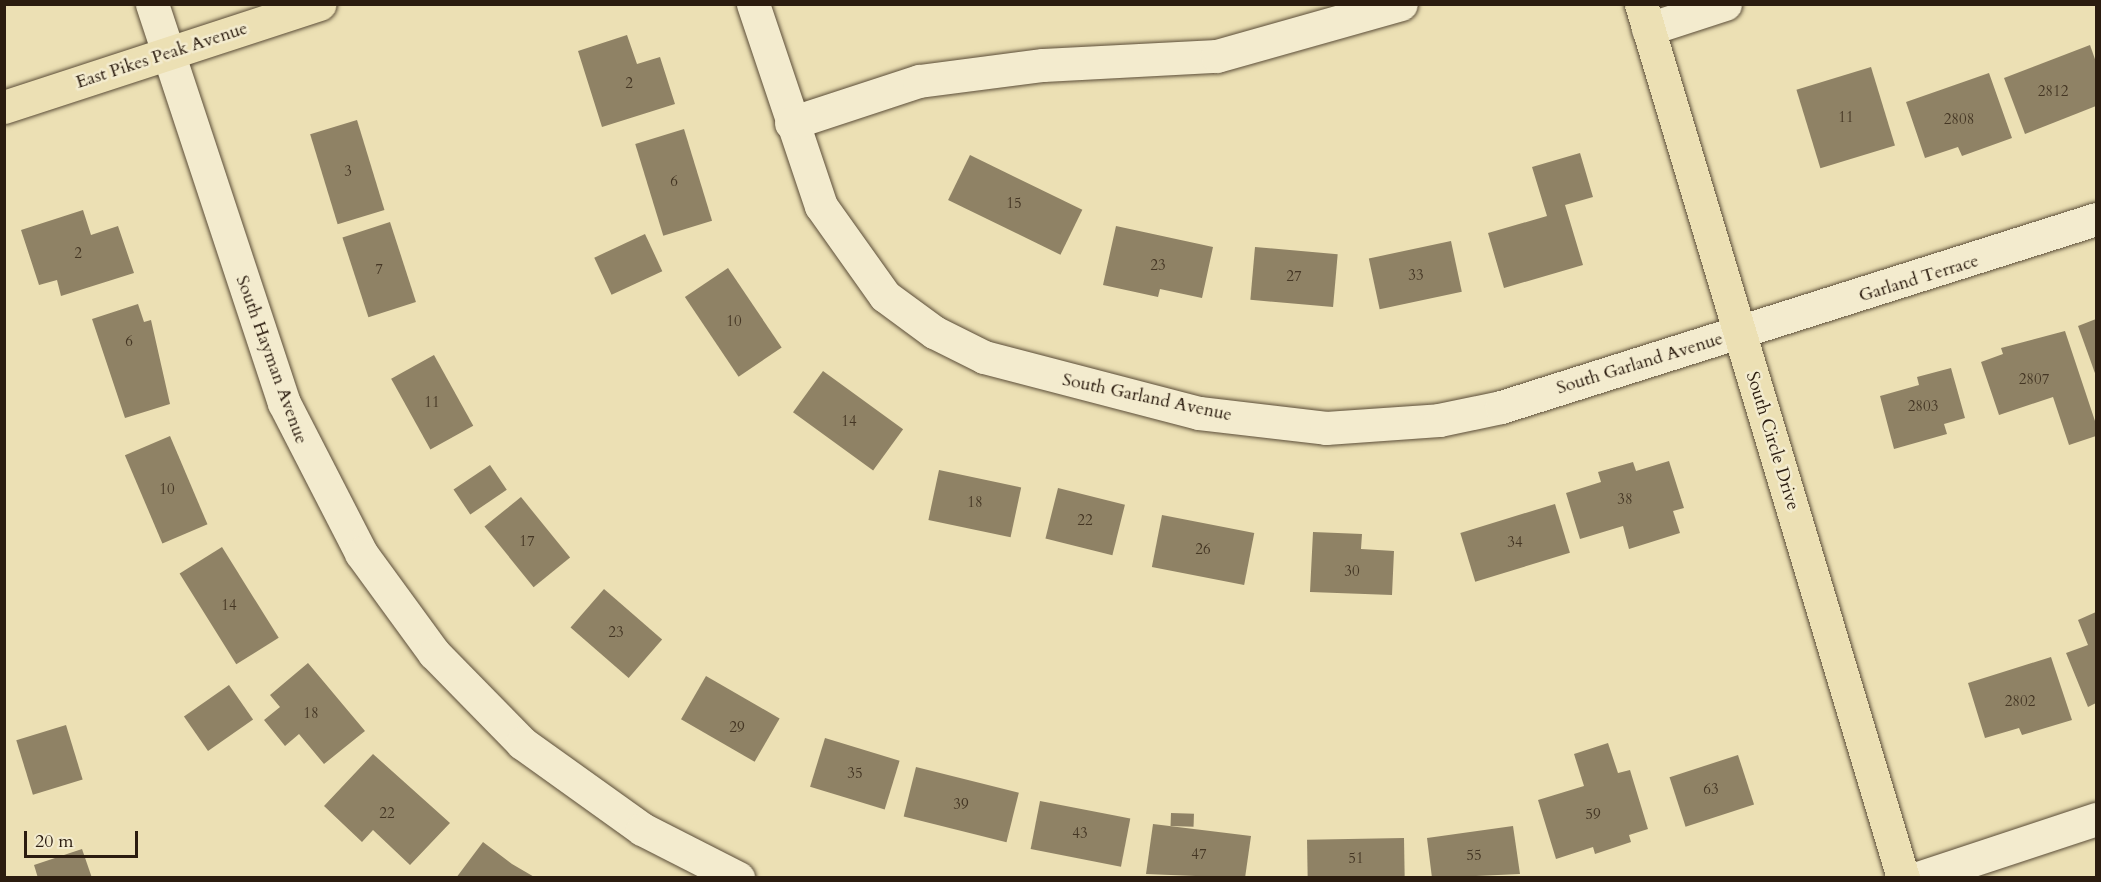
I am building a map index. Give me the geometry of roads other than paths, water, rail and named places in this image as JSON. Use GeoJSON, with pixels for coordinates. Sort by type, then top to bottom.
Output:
{"type":"FeatureCollection","features":[{"type":"Feature","properties":{"kind":"main road","name":"East Pikes Peak Avenue"},"geometry":{"type":"LineString","coordinates":[[4,107],[320,4]]}},
{"type":"Feature","properties":{"kind":"main road","name":"South Circle Drive"},"geometry":{"type":"LineString","coordinates":[[1645,17],[1903,878]]}},
{"type":"Feature","properties":{"kind":"street","name":"South Hayman Avenue"},"geometry":{"type":"LineString","coordinates":[[152,4],[284,403],[361,554],[434,653],[522,743],[642,829],[738,878]]}},
{"type":"Feature","properties":{"kind":"street","name":"South Garland Avenue"},"geometry":{"type":"LineString","coordinates":[[753,4],[820,206],[849,252],[885,296],[934,332],[984,357],[1046,376],[1199,413],[1326,428],[1439,420],[1502,407],[1739,334]]}},
{"type":"Feature","properties":{"kind":"street"},"geometry":{"type":"LineString","coordinates":[[791,123],[919,81],[1043,65],[1217,56],[1401,4]]}},
{"type":"Feature","properties":{"kind":"street"},"geometry":{"type":"LineString","coordinates":[[1645,17],[1725,4]]}},
{"type":"Feature","properties":{"kind":"street","name":"Garland Terrace"},"geometry":{"type":"LineString","coordinates":[[1739,334],[2097,219]]}},
{"type":"Feature","properties":{"kind":"street"},"geometry":{"type":"LineString","coordinates":[[1918,878],[2097,819]]}}]}
